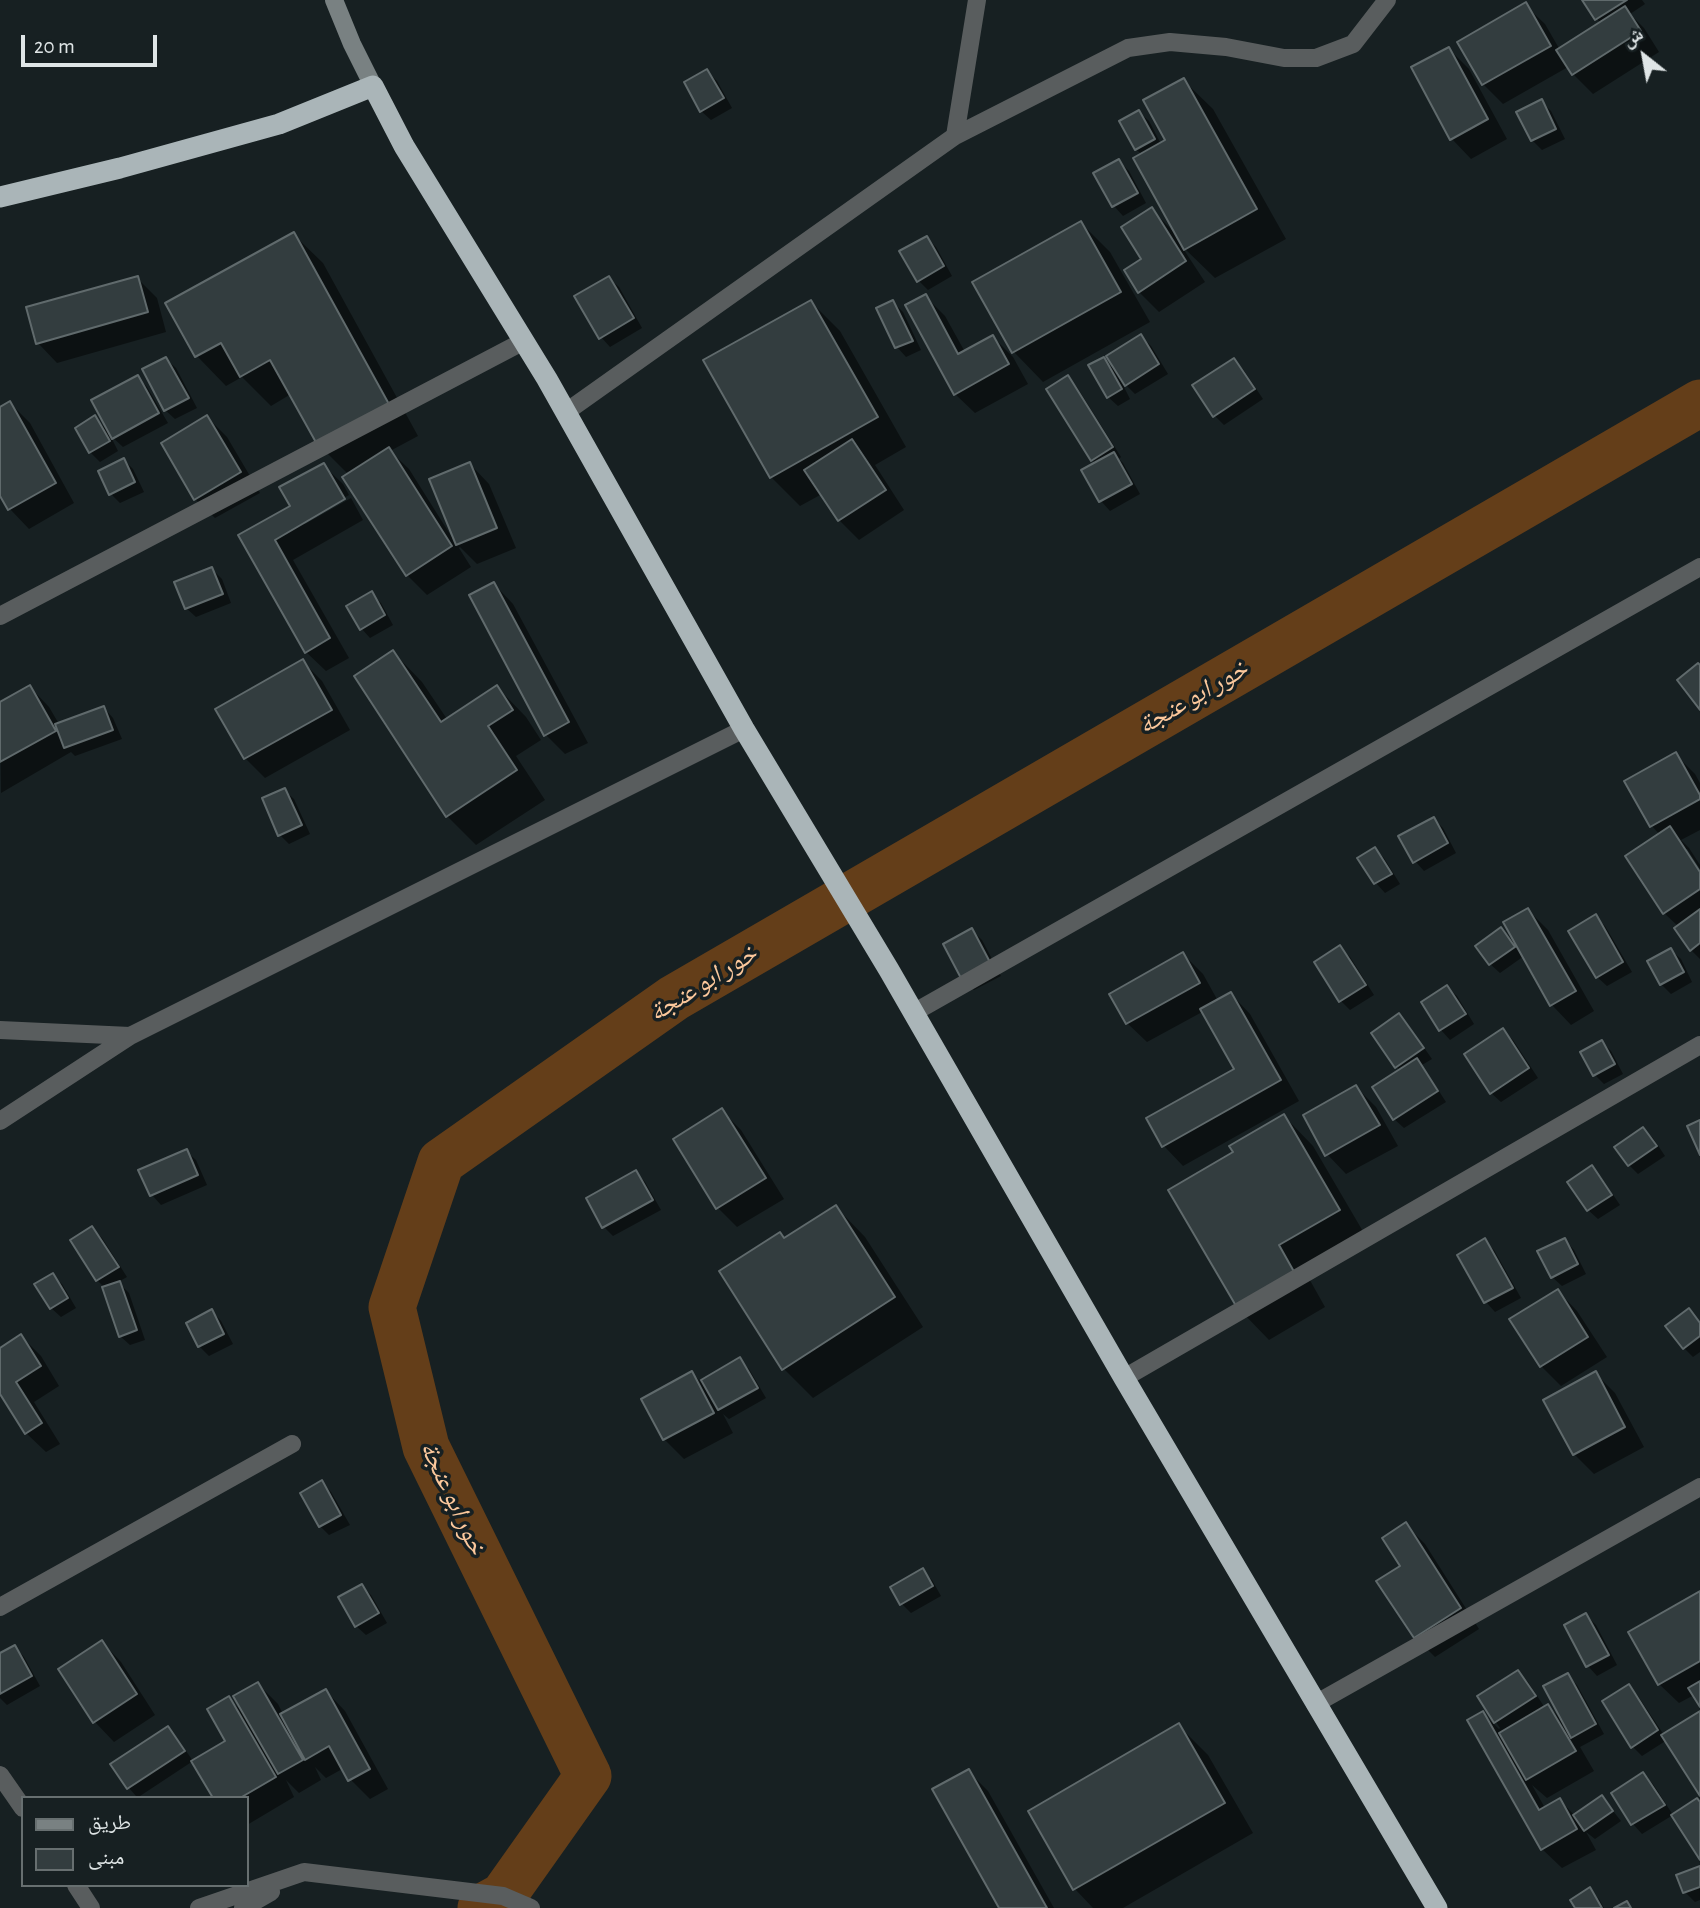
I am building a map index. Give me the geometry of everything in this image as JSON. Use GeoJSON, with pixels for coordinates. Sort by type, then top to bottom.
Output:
{"type":"FeatureCollection","features":[{"type":"Feature","properties":{"kind":"highway"},"geometry":{"type":"LineString","coordinates":[[0,197],[120,168],[279,124],[373,86],[404,146],[566,412],[744,729],[889,971],[1124,1378],[1437,1908]]}},
{"type":"Feature","properties":{"kind":"main road"},"geometry":{"type":"LineString","coordinates":[[334,0],[373,86]]}},
{"type":"Feature","properties":{"kind":"street"},"geometry":{"type":"LineString","coordinates":[[955,136],[977,0]]}},
{"type":"Feature","properties":{"kind":"street"},"geometry":{"type":"LineString","coordinates":[[566,412],[955,136],[1128,48],[1170,42],[1226,47],[1284,58],[1316,58],[1353,44],[1387,0]]}},
{"type":"Feature","properties":{"kind":"street"},"geometry":{"type":"LineString","coordinates":[[0,616],[524,341]]}},
{"type":"Feature","properties":{"kind":"street"},"geometry":{"type":"LineString","coordinates":[[913,1013],[1700,567]]}},
{"type":"Feature","properties":{"kind":"street"},"geometry":{"type":"LineString","coordinates":[[0,1121],[130,1036],[744,729]]}},
{"type":"Feature","properties":{"kind":"street"},"geometry":{"type":"LineString","coordinates":[[0,1031],[130,1036]]}},
{"type":"Feature","properties":{"kind":"street"},"geometry":{"type":"LineString","coordinates":[[1124,1378],[1700,1045]]}},
{"type":"Feature","properties":{"kind":"street"},"geometry":{"type":"LineString","coordinates":[[0,1607],[292,1444]]}},
{"type":"Feature","properties":{"kind":"street"},"geometry":{"type":"LineString","coordinates":[[1315,1704],[1700,1487]]}},
{"type":"Feature","properties":{"kind":"street"},"geometry":{"type":"LineString","coordinates":[[0,1775],[21,1805]]}},
{"type":"Feature","properties":{"kind":"street"},"geometry":{"type":"LineString","coordinates":[[243,1908],[304,1872]]}},
{"type":"Feature","properties":{"kind":"street"},"geometry":{"type":"LineString","coordinates":[[199,1908],[304,1872],[503,1896],[531,1908]]}},
{"type":"Feature","properties":{"kind":"street"},"geometry":{"type":"LineString","coordinates":[[77,1887],[91,1908]]}},
{"type":"Feature","properties":{"kind":"building"},"geometry":{"type":"Polygon","coordinates":[[[1582,0],[1627,0],[1595,20],[1582,0]]]}},
{"type":"Feature","properties":{"kind":"building"},"geometry":{"type":"Polygon","coordinates":[[[1526,2],[1551,46],[1482,85],[1457,42],[1526,2]]]}},
{"type":"Feature","properties":{"kind":"building"},"geometry":{"type":"Polygon","coordinates":[[[1625,6],[1641,31],[1572,75],[1556,50],[1625,6]]]}},
{"type":"Feature","properties":{"kind":"building"},"geometry":{"type":"Polygon","coordinates":[[[1449,47],[1488,119],[1450,140],[1411,67],[1449,47]]]}},
{"type":"Feature","properties":{"kind":"building"},"geometry":{"type":"Polygon","coordinates":[[[707,69],[724,98],[700,112],[684,82],[707,69]]]}},
{"type":"Feature","properties":{"kind":"building"},"geometry":{"type":"Polygon","coordinates":[[[1184,78],[1257,209],[1184,250],[1133,158],[1165,140],[1143,100],[1184,78]]]}},
{"type":"Feature","properties":{"kind":"building"},"geometry":{"type":"Polygon","coordinates":[[[1542,99],[1556,129],[1531,141],[1516,112],[1542,99]]]}},
{"type":"Feature","properties":{"kind":"building"},"geometry":{"type":"Polygon","coordinates":[[[1139,110],[1155,139],[1135,150],[1119,121],[1139,110]]]}},
{"type":"Feature","properties":{"kind":"building"},"geometry":{"type":"Polygon","coordinates":[[[1119,159],[1138,193],[1112,207],[1093,173],[1119,159]]]}},
{"type":"Feature","properties":{"kind":"building"},"geometry":{"type":"Polygon","coordinates":[[[1152,207],[1186,261],[1138,293],[1124,270],[1141,259],[1121,227],[1152,207]]]}},
{"type":"Feature","properties":{"kind":"building"},"geometry":{"type":"Polygon","coordinates":[[[1081,221],[1121,292],[1012,353],[972,282],[1081,221]]]}},
{"type":"Feature","properties":{"kind":"building"},"geometry":{"type":"Polygon","coordinates":[[[294,232],[390,406],[318,446],[270,360],[240,377],[221,343],[195,357],[165,303],[294,232]]]}},
{"type":"Feature","properties":{"kind":"building"},"geometry":{"type":"Polygon","coordinates":[[[927,236],[944,266],[917,282],[899,251],[927,236]]]}},
{"type":"Feature","properties":{"kind":"building"},"geometry":{"type":"Polygon","coordinates":[[[138,276],[148,312],[36,344],[26,307],[138,276]]]}},
{"type":"Feature","properties":{"kind":"building"},"geometry":{"type":"Polygon","coordinates":[[[609,276],[634,318],[599,339],[574,296],[609,276]]]}},
{"type":"Feature","properties":{"kind":"building"},"geometry":{"type":"Polygon","coordinates":[[[926,294],[958,354],[993,335],[1009,364],[954,395],[905,305],[926,294]]]}},
{"type":"Feature","properties":{"kind":"building"},"geometry":{"type":"Polygon","coordinates":[[[811,300],[878,417],[770,478],[703,360],[811,300]]]}},
{"type":"Feature","properties":{"kind":"building"},"geometry":{"type":"Polygon","coordinates":[[[893,300],[913,341],[895,348],[876,308],[893,300]]]}},
{"type":"Feature","properties":{"kind":"building"},"geometry":{"type":"Polygon","coordinates":[[[1141,334],[1159,364],[1125,386],[1106,356],[1141,334]]]}},
{"type":"Feature","properties":{"kind":"building"},"geometry":{"type":"Polygon","coordinates":[[[166,357],[189,398],[164,411],[142,369],[166,357]]]}},
{"type":"Feature","properties":{"kind":"building"},"geometry":{"type":"Polygon","coordinates":[[[1104,357],[1122,389],[1107,398],[1088,365],[1104,357]]]}},
{"type":"Feature","properties":{"kind":"building"},"geometry":{"type":"Polygon","coordinates":[[[1234,358],[1255,389],[1213,417],[1192,385],[1234,358]]]}},
{"type":"Feature","properties":{"kind":"building"},"geometry":{"type":"Polygon","coordinates":[[[138,375],[159,413],[112,439],[91,400],[138,375]]]}},
{"type":"Feature","properties":{"kind":"building"},"geometry":{"type":"Polygon","coordinates":[[[1068,375],[1113,447],[1091,461],[1046,389],[1068,375]]]}},
{"type":"Feature","properties":{"kind":"building"},"geometry":{"type":"Polygon","coordinates":[[[10,401],[56,483],[8,510],[0,496],[0,407],[10,401]]]}},
{"type":"Feature","properties":{"kind":"building"},"geometry":{"type":"Polygon","coordinates":[[[95,415],[110,441],[89,453],[75,428],[95,415]]]}},
{"type":"Feature","properties":{"kind":"building"},"geometry":{"type":"Polygon","coordinates":[[[207,415],[241,472],[194,500],[161,443],[207,415]]]}},
{"type":"Feature","properties":{"kind":"building"},"geometry":{"type":"Polygon","coordinates":[[[852,439],[886,490],[838,521],[804,470],[852,439]]]}},
{"type":"Feature","properties":{"kind":"building"},"geometry":{"type":"Polygon","coordinates":[[[389,447],[452,546],[406,576],[342,477],[389,447]]]}},
{"type":"Feature","properties":{"kind":"building"},"geometry":{"type":"Polygon","coordinates":[[[1114,452],[1132,484],[1099,502],[1081,470],[1114,452]]]}},
{"type":"Feature","properties":{"kind":"building"},"geometry":{"type":"Polygon","coordinates":[[[124,458],[135,482],[109,495],[98,471],[124,458]]]}},
{"type":"Feature","properties":{"kind":"building"},"geometry":{"type":"Polygon","coordinates":[[[470,462],[497,528],[456,545],[429,479],[470,462]]]}},
{"type":"Feature","properties":{"kind":"building"},"geometry":{"type":"Polygon","coordinates":[[[324,463],[345,499],[275,540],[330,638],[305,653],[238,535],[290,506],[279,487],[324,463]]]}},
{"type":"Feature","properties":{"kind":"building"},"geometry":{"type":"Polygon","coordinates":[[[212,567],[223,594],[185,609],[174,582],[212,567]]]}},
{"type":"Feature","properties":{"kind":"building"},"geometry":{"type":"Polygon","coordinates":[[[494,582],[569,722],[544,736],[469,595],[494,582]]]}},
{"type":"Feature","properties":{"kind":"building"},"geometry":{"type":"Polygon","coordinates":[[[372,591],[385,615],[360,630],[346,606],[372,591]]]}},
{"type":"Feature","properties":{"kind":"building"},"geometry":{"type":"Polygon","coordinates":[[[393,650],[441,722],[497,685],[513,710],[488,726],[517,770],[446,817],[354,676],[393,650]]]}},
{"type":"Feature","properties":{"kind":"building"},"geometry":{"type":"Polygon","coordinates":[[[303,659],[332,710],[244,759],[215,709],[303,659]]]}},
{"type":"Feature","properties":{"kind":"building"},"geometry":{"type":"Polygon","coordinates":[[[1698,663],[1700,665],[1700,710],[1677,680],[1698,663]]]}},
{"type":"Feature","properties":{"kind":"building"},"geometry":{"type":"Polygon","coordinates":[[[30,685],[56,731],[0,762],[0,702],[30,685]]]}},
{"type":"Feature","properties":{"kind":"building"},"geometry":{"type":"Polygon","coordinates":[[[104,706],[113,730],[64,748],[55,724],[104,706]]]}},
{"type":"Feature","properties":{"kind":"building"},"geometry":{"type":"Polygon","coordinates":[[[1676,752],[1700,799],[1650,827],[1624,781],[1676,752]]]}},
{"type":"Feature","properties":{"kind":"building"},"geometry":{"type":"Polygon","coordinates":[[[285,788],[302,825],[278,836],[262,798],[285,788]]]}},
{"type":"Feature","properties":{"kind":"building"},"geometry":{"type":"Polygon","coordinates":[[[1434,817],[1448,843],[1413,863],[1398,836],[1434,817]]]}},
{"type":"Feature","properties":{"kind":"building"},"geometry":{"type":"Polygon","coordinates":[[[1670,826],[1700,872],[1700,889],[1663,914],[1625,856],[1670,826]]]}},
{"type":"Feature","properties":{"kind":"building"},"geometry":{"type":"Polygon","coordinates":[[[1375,847],[1392,874],[1374,884],[1357,858],[1375,847]]]}},
{"type":"Feature","properties":{"kind":"building"},"geometry":{"type":"Polygon","coordinates":[[[1528,908],[1576,991],[1550,1006],[1503,922],[1528,908]]]}},
{"type":"Feature","properties":{"kind":"building"},"geometry":{"type":"Polygon","coordinates":[[[1700,909],[1700,943],[1690,951],[1674,928],[1700,909]]]}},
{"type":"Feature","properties":{"kind":"building"},"geometry":{"type":"Polygon","coordinates":[[[1596,914],[1623,962],[1596,978],[1568,931],[1596,914]]]}},
{"type":"Feature","properties":{"kind":"building"},"geometry":{"type":"Polygon","coordinates":[[[1501,927],[1515,947],[1489,965],[1475,946],[1501,927]]]}},
{"type":"Feature","properties":{"kind":"building"},"geometry":{"type":"Polygon","coordinates":[[[972,928],[992,966],[963,982],[943,944],[972,928]]]}},
{"type":"Feature","properties":{"kind":"building"},"geometry":{"type":"Polygon","coordinates":[[[1340,945],[1366,985],[1339,1002],[1314,962],[1340,945]]]}},
{"type":"Feature","properties":{"kind":"building"},"geometry":{"type":"Polygon","coordinates":[[[1671,948],[1684,972],[1660,985],[1647,961],[1671,948]]]}},
{"type":"Feature","properties":{"kind":"building"},"geometry":{"type":"Polygon","coordinates":[[[1183,952],[1200,983],[1126,1024],[1109,994],[1183,952]]]}},
{"type":"Feature","properties":{"kind":"building"},"geometry":{"type":"Polygon","coordinates":[[[1447,985],[1466,1014],[1439,1031],[1421,1002],[1447,985]]]}},
{"type":"Feature","properties":{"kind":"building"},"geometry":{"type":"Polygon","coordinates":[[[1231,992],[1281,1080],[1162,1147],[1146,1118],[1234,1069],[1200,1009],[1231,992]]]}},
{"type":"Feature","properties":{"kind":"building"},"geometry":{"type":"Polygon","coordinates":[[[1399,1013],[1424,1048],[1395,1068],[1371,1033],[1399,1013]]]}},
{"type":"Feature","properties":{"kind":"building"},"geometry":{"type":"Polygon","coordinates":[[[1503,1028],[1529,1068],[1490,1094],[1464,1054],[1503,1028]]]}},
{"type":"Feature","properties":{"kind":"building"},"geometry":{"type":"Polygon","coordinates":[[[1602,1040],[1615,1064],[1593,1076],[1580,1052],[1602,1040]]]}},
{"type":"Feature","properties":{"kind":"building"},"geometry":{"type":"Polygon","coordinates":[[[1417,1058],[1438,1091],[1393,1120],[1372,1087],[1417,1058]]]}},
{"type":"Feature","properties":{"kind":"building"},"geometry":{"type":"Polygon","coordinates":[[[1356,1085],[1380,1125],[1325,1156],[1303,1115],[1356,1085]]]}},
{"type":"Feature","properties":{"kind":"building"},"geometry":{"type":"Polygon","coordinates":[[[722,1108],[766,1178],[716,1209],[673,1139],[722,1108]]]}},
{"type":"Feature","properties":{"kind":"building"},"geometry":{"type":"Polygon","coordinates":[[[1284,1114],[1340,1210],[1279,1245],[1297,1277],[1239,1311],[1168,1190],[1233,1152],[1229,1146],[1284,1114]]]}},
{"type":"Feature","properties":{"kind":"building"},"geometry":{"type":"Polygon","coordinates":[[[1700,1120],[1700,1155],[1687,1126],[1700,1120]]]}},
{"type":"Feature","properties":{"kind":"building"},"geometry":{"type":"Polygon","coordinates":[[[1643,1127],[1657,1146],[1628,1166],[1614,1147],[1643,1127]]]}},
{"type":"Feature","properties":{"kind":"building"},"geometry":{"type":"Polygon","coordinates":[[[187,1149],[198,1175],[150,1196],[138,1170],[187,1149]]]}},
{"type":"Feature","properties":{"kind":"building"},"geometry":{"type":"Polygon","coordinates":[[[1592,1165],[1612,1195],[1587,1211],[1567,1182],[1592,1165]]]}},
{"type":"Feature","properties":{"kind":"building"},"geometry":{"type":"Polygon","coordinates":[[[636,1170],[653,1200],[602,1228],[586,1198],[636,1170]]]}},
{"type":"Feature","properties":{"kind":"building"},"geometry":{"type":"Polygon","coordinates":[[[836,1205],[895,1297],[782,1370],[719,1271],[780,1232],[784,1238],[836,1205]]]}},
{"type":"Feature","properties":{"kind":"building"},"geometry":{"type":"Polygon","coordinates":[[[92,1226],[119,1267],[96,1281],[70,1240],[92,1226]]]}},
{"type":"Feature","properties":{"kind":"building"},"geometry":{"type":"Polygon","coordinates":[[[1485,1238],[1513,1288],[1484,1303],[1457,1255],[1485,1238]]]}},
{"type":"Feature","properties":{"kind":"building"},"geometry":{"type":"Polygon","coordinates":[[[1565,1238],[1578,1264],[1551,1278],[1537,1251],[1565,1238]]]}},
{"type":"Feature","properties":{"kind":"building"},"geometry":{"type":"Polygon","coordinates":[[[53,1273],[68,1298],[50,1309],[34,1284],[53,1273]]]}},
{"type":"Feature","properties":{"kind":"building"},"geometry":{"type":"Polygon","coordinates":[[[120,1281],[137,1330],[119,1337],[102,1287],[120,1281]]]}},
{"type":"Feature","properties":{"kind":"building"},"geometry":{"type":"Polygon","coordinates":[[[1558,1289],[1588,1337],[1540,1367],[1509,1319],[1558,1289]]]}},
{"type":"Feature","properties":{"kind":"building"},"geometry":{"type":"Polygon","coordinates":[[[1689,1308],[1700,1323],[1700,1336],[1683,1349],[1665,1326],[1689,1308]]]}},
{"type":"Feature","properties":{"kind":"building"},"geometry":{"type":"Polygon","coordinates":[[[212,1309],[224,1334],[198,1347],[186,1323],[212,1309]]]}},
{"type":"Feature","properties":{"kind":"building"},"geometry":{"type":"Polygon","coordinates":[[[21,1334],[41,1366],[16,1382],[42,1423],[25,1434],[0,1394],[0,1348],[21,1334]]]}},
{"type":"Feature","properties":{"kind":"building"},"geometry":{"type":"Polygon","coordinates":[[[740,1357],[758,1388],[718,1410],[701,1380],[740,1357]]]}},
{"type":"Feature","properties":{"kind":"building"},"geometry":{"type":"Polygon","coordinates":[[[692,1371],[714,1413],[663,1440],[641,1399],[692,1371]]]}},
{"type":"Feature","properties":{"kind":"building"},"geometry":{"type":"Polygon","coordinates":[[[1596,1371],[1625,1427],[1573,1455],[1543,1400],[1596,1371]]]}},
{"type":"Feature","properties":{"kind":"building"},"geometry":{"type":"Polygon","coordinates":[[[322,1480],[341,1515],[319,1527],[300,1493],[322,1480]]]}},
{"type":"Feature","properties":{"kind":"building"},"geometry":{"type":"Polygon","coordinates":[[[1406,1522],[1461,1608],[1414,1638],[1376,1581],[1400,1566],[1382,1538],[1406,1522]]]}},
{"type":"Feature","properties":{"kind":"building"},"geometry":{"type":"Polygon","coordinates":[[[923,1568],[933,1586],[900,1605],[890,1587],[923,1568]]]}},
{"type":"Feature","properties":{"kind":"building"},"geometry":{"type":"Polygon","coordinates":[[[362,1584],[379,1613],[355,1627],[338,1597],[362,1584]]]}},
{"type":"Feature","properties":{"kind":"building"},"geometry":{"type":"Polygon","coordinates":[[[1700,1591],[1700,1661],[1658,1685],[1628,1632],[1700,1591]]]}},
{"type":"Feature","properties":{"kind":"building"},"geometry":{"type":"Polygon","coordinates":[[[1586,1613],[1609,1655],[1586,1667],[1564,1625],[1586,1613]]]}},
{"type":"Feature","properties":{"kind":"building"},"geometry":{"type":"Polygon","coordinates":[[[102,1640],[137,1694],[93,1723],[58,1669],[102,1640]]]}},
{"type":"Feature","properties":{"kind":"building"},"geometry":{"type":"Polygon","coordinates":[[[15,1645],[32,1676],[0,1694],[0,1653],[15,1645]]]}},
{"type":"Feature","properties":{"kind":"building"},"geometry":{"type":"Polygon","coordinates":[[[1518,1670],[1536,1696],[1494,1723],[1477,1696],[1518,1670]]]}},
{"type":"Feature","properties":{"kind":"building"},"geometry":{"type":"Polygon","coordinates":[[[1568,1673],[1596,1724],[1571,1738],[1543,1686],[1568,1673]]]}},
{"type":"Feature","properties":{"kind":"building"},"geometry":{"type":"Polygon","coordinates":[[[1700,1681],[1700,1707],[1688,1688],[1700,1681]]]}},
{"type":"Feature","properties":{"kind":"building"},"geometry":{"type":"Polygon","coordinates":[[[258,1682],[303,1760],[278,1774],[233,1696],[258,1682]]]}},
{"type":"Feature","properties":{"kind":"building"},"geometry":{"type":"Polygon","coordinates":[[[1629,1684],[1658,1730],[1631,1748],[1602,1701],[1629,1684]]]}},
{"type":"Feature","properties":{"kind":"building"},"geometry":{"type":"Polygon","coordinates":[[[326,1689],[370,1769],[348,1781],[329,1746],[305,1760],[280,1714],[326,1689]]]}},
{"type":"Feature","properties":{"kind":"building"},"geometry":{"type":"Polygon","coordinates":[[[229,1696],[276,1777],[243,1796],[212,1796],[191,1761],[225,1741],[207,1709],[229,1696]]]}},
{"type":"Feature","properties":{"kind":"building"},"geometry":{"type":"Polygon","coordinates":[[[1548,1704],[1576,1751],[1526,1780],[1499,1733],[1548,1704]]]}},
{"type":"Feature","properties":{"kind":"building"},"geometry":{"type":"Polygon","coordinates":[[[1483,1711],[1539,1810],[1560,1798],[1577,1829],[1541,1850],[1467,1720],[1483,1711]]]}},
{"type":"Feature","properties":{"kind":"building"},"geometry":{"type":"Polygon","coordinates":[[[1700,1711],[1700,1796],[1661,1735],[1700,1711]]]}},
{"type":"Feature","properties":{"kind":"building"},"geometry":{"type":"Polygon","coordinates":[[[1179,1723],[1225,1803],[1073,1890],[1028,1811],[1179,1723]]]}},
{"type":"Feature","properties":{"kind":"building"},"geometry":{"type":"Polygon","coordinates":[[[168,1726],[185,1751],[127,1789],[110,1764],[168,1726]]]}},
{"type":"Feature","properties":{"kind":"building"},"geometry":{"type":"Polygon","coordinates":[[[969,1769],[1047,1908],[999,1908],[932,1789],[969,1769]]]}},
{"type":"Feature","properties":{"kind":"building"},"geometry":{"type":"Polygon","coordinates":[[[1643,1772],[1665,1805],[1631,1825],[1611,1793],[1643,1772]]]}},
{"type":"Feature","properties":{"kind":"building"},"geometry":{"type":"Polygon","coordinates":[[[1602,1795],[1613,1811],[1584,1831],[1573,1815],[1602,1795]]]}},
{"type":"Feature","properties":{"kind":"building"},"geometry":{"type":"Polygon","coordinates":[[[1697,1798],[1700,1802],[1700,1860],[1671,1815],[1697,1798]]]}},
{"type":"Feature","properties":{"kind":"building"},"geometry":{"type":"Polygon","coordinates":[[[1700,1866],[1700,1887],[1683,1893],[1676,1875],[1700,1866]]]}},
{"type":"Feature","properties":{"kind":"building"},"geometry":{"type":"Polygon","coordinates":[[[1590,1887],[1602,1908],[1575,1908],[1570,1900],[1590,1887]]]}},
{"type":"Feature","properties":{"kind":"building"},"geometry":{"type":"Polygon","coordinates":[[[1627,1901],[1631,1908],[1614,1908],[1627,1901]]]}},
{"type":"Feature","properties":{"kind":"waterway","name":"خور ابو عنجة"},"geometry":{"type":"LineString","coordinates":[[481,1908],[503,1896],[588,1776],[426,1447],[392,1307],[441,1162],[674,998],[1700,403]]}}]}
